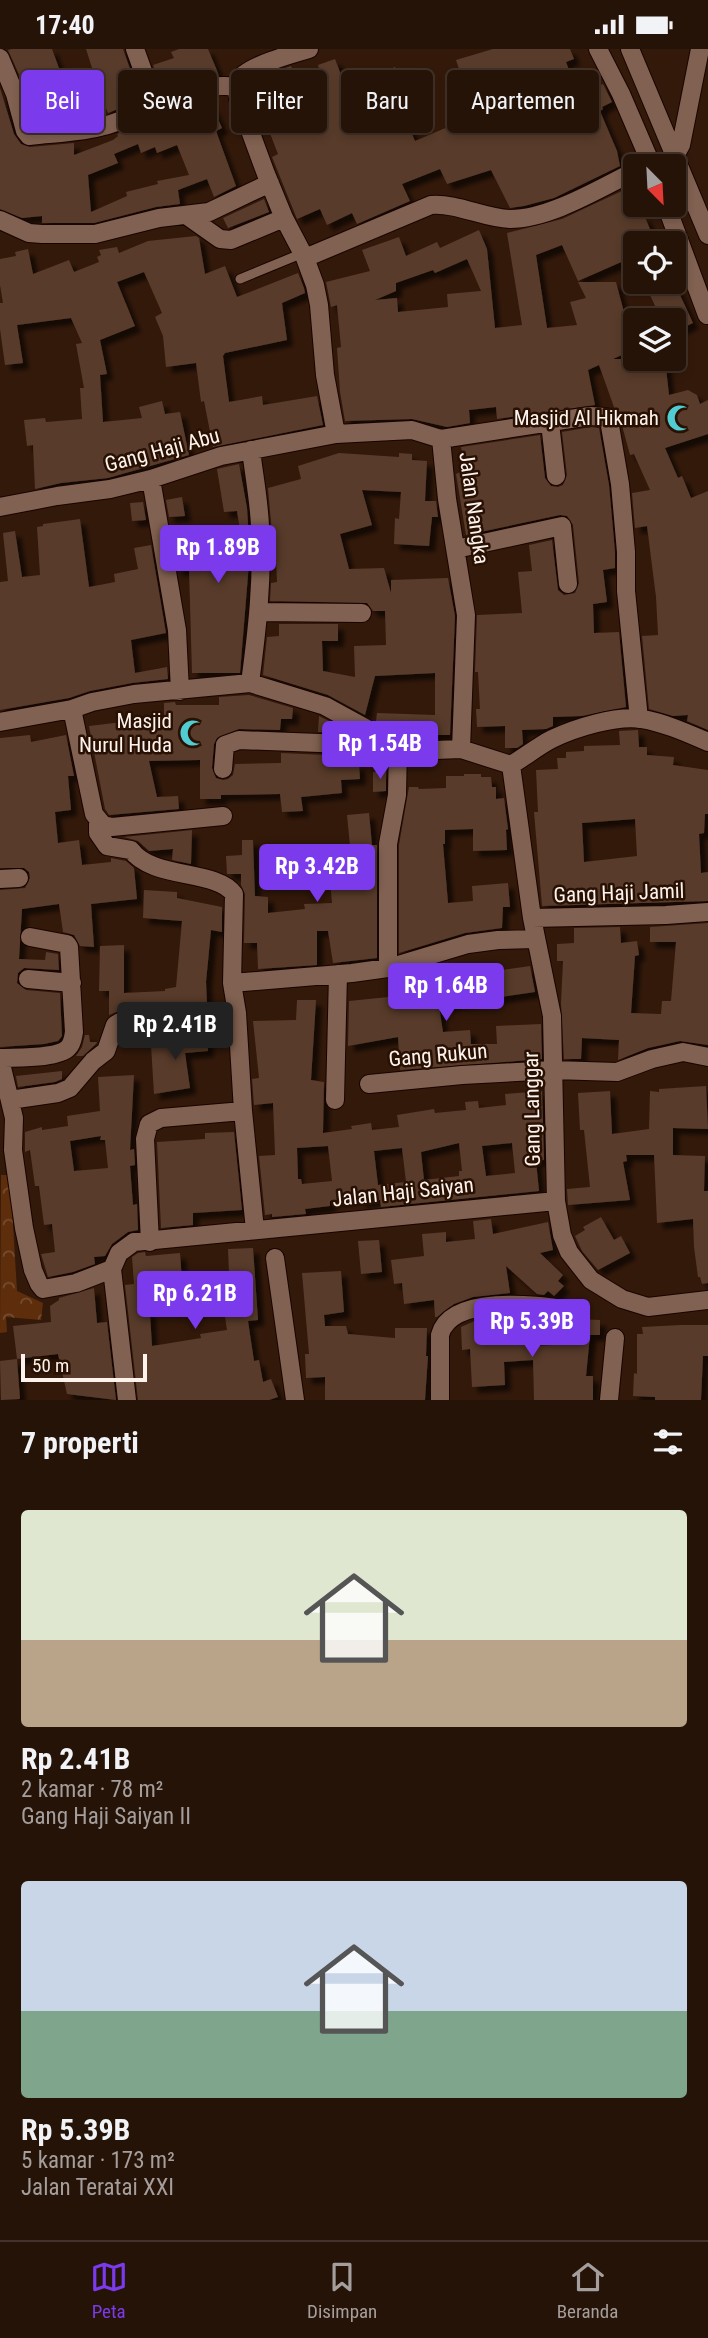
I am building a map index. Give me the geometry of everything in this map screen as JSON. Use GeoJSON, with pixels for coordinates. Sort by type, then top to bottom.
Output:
{"type":"FeatureCollection","features":[{"type":"Feature","properties":{"kind":"street"},"geometry":{"type":"LineString","coordinates":[[135,49],[143,70]]}},
{"type":"Feature","properties":{"kind":"street"},"geometry":{"type":"LineString","coordinates":[[252,70],[309,49]]}},
{"type":"Feature","properties":{"kind":"street"},"geometry":{"type":"LineString","coordinates":[[598,49],[621,94],[642,154]]}},
{"type":"Feature","properties":{"kind":"street"},"geometry":{"type":"LineString","coordinates":[[630,49],[676,154]]}},
{"type":"Feature","properties":{"kind":"street"},"geometry":{"type":"LineString","coordinates":[[676,154],[681,145],[700,49]]}},
{"type":"Feature","properties":{"kind":"street"},"geometry":{"type":"LineString","coordinates":[[0,58],[15,94],[25,131],[29,135],[103,127],[118,121]]}},
{"type":"Feature","properties":{"kind":"street"},"geometry":{"type":"LineString","coordinates":[[251,133],[284,218],[304,255],[319,305],[325,375],[336,434]]}},
{"type":"Feature","properties":{"kind":"street"},"geometry":{"type":"LineString","coordinates":[[304,255],[431,205],[450,205],[512,219],[560,207],[623,178]]}},
{"type":"Feature","properties":{"kind":"street"},"geometry":{"type":"LineString","coordinates":[[686,179],[708,235]]}},
{"type":"Feature","properties":{"kind":"street"},"geometry":{"type":"LineString","coordinates":[[0,220],[29,233],[95,234],[126,225],[209,212],[270,183]]}},
{"type":"Feature","properties":{"kind":"street"},"geometry":{"type":"LineString","coordinates":[[186,215],[219,239],[231,240],[284,218]]}},
{"type":"Feature","properties":{"kind":"street"},"geometry":{"type":"LineString","coordinates":[[670,217],[707,315]]}},
{"type":"Feature","properties":{"kind":"street"},"geometry":{"type":"LineString","coordinates":[[441,439],[590,416],[605,417],[611,422],[620,484],[626,552],[626,591],[639,719]]}},
{"type":"Feature","properties":{"kind":"street"},"geometry":{"type":"LineString","coordinates":[[550,423],[556,477]]}},
{"type":"Feature","properties":{"kind":"street","name":"Jalan Nangka"},"geometry":{"type":"LineString","coordinates":[[336,434],[412,430],[441,439],[447,499],[466,615],[461,749]]}},
{"type":"Feature","properties":{"kind":"street","name":"Gang Haji Abu"},"geometry":{"type":"LineString","coordinates":[[0,507],[110,489],[251,450],[336,434]]}},
{"type":"Feature","properties":{"kind":"street"},"geometry":{"type":"LineString","coordinates":[[250,683],[259,612],[260,524],[251,450]]}},
{"type":"Feature","properties":{"kind":"street"},"geometry":{"type":"LineString","coordinates":[[151,479],[177,630],[180,691]]}},
{"type":"Feature","properties":{"kind":"street"},"geometry":{"type":"LineString","coordinates":[[456,549],[562,526],[568,584]]}},
{"type":"Feature","properties":{"kind":"street"},"geometry":{"type":"LineString","coordinates":[[259,612],[362,613]]}},
{"type":"Feature","properties":{"kind":"street"},"geometry":{"type":"LineString","coordinates":[[0,722],[134,694],[250,683],[325,706],[398,746]]}},
{"type":"Feature","properties":{"kind":"street"},"geometry":{"type":"LineString","coordinates":[[72,709],[92,805],[98,821],[98,833],[107,846],[131,850],[137,859],[153,867],[224,886],[233,892],[232,983],[237,1013],[243,1111],[255,1230]]}},
{"type":"Feature","properties":{"kind":"street"},"geometry":{"type":"LineString","coordinates":[[223,769],[225,745],[239,740],[461,749],[512,765],[551,739],[608,722],[639,719],[708,742]]}},
{"type":"Feature","properties":{"kind":"street"},"geometry":{"type":"LineString","coordinates":[[388,968],[388,844],[397,795],[398,746]]}},
{"type":"Feature","properties":{"kind":"street","name":"Gang Langgar"},"geometry":{"type":"LineString","coordinates":[[512,765],[535,939],[552,1016],[556,1201],[562,1235],[569,1252],[591,1280],[622,1299],[648,1307],[708,1300]]}},
{"type":"Feature","properties":{"kind":"street"},"geometry":{"type":"LineString","coordinates":[[98,821],[112,827],[223,816]]}},
{"type":"Feature","properties":{"kind":"street"},"geometry":{"type":"LineString","coordinates":[[0,879],[19,878]]}},
{"type":"Feature","properties":{"kind":"street","name":"Gang Haji Jamil"},"geometry":{"type":"LineString","coordinates":[[532,918],[708,912]]}},
{"type":"Feature","properties":{"kind":"street"},"geometry":{"type":"LineString","coordinates":[[30,937],[67,944],[70,952],[74,1032],[71,1045],[65,1051],[0,1058],[10,1100],[7,1121],[24,1228],[38,1284],[47,1289],[76,1283],[112,1269],[127,1400]]}},
{"type":"Feature","properties":{"kind":"street"},"geometry":{"type":"LineString","coordinates":[[232,983],[388,968],[468,944],[535,939]]}},
{"type":"Feature","properties":{"kind":"street"},"geometry":{"type":"LineString","coordinates":[[335,1100],[338,974]]}},
{"type":"Feature","properties":{"kind":"street"},"geometry":{"type":"LineString","coordinates":[[28,979],[72,983]]}},
{"type":"Feature","properties":{"kind":"street"},"geometry":{"type":"LineString","coordinates":[[10,1100],[58,1093],[70,1088],[93,1061],[106,1051],[115,1025],[120,1022],[237,1013]]}},
{"type":"Feature","properties":{"kind":"street","name":"Gang Rukun"},"geometry":{"type":"LineString","coordinates":[[369,1084],[553,1070],[617,1072],[652,1059],[682,1052],[708,1057]]}},
{"type":"Feature","properties":{"kind":"street"},"geometry":{"type":"LineString","coordinates":[[150,1242],[145,1139],[149,1124],[161,1118],[243,1111]]}},
{"type":"Feature","properties":{"kind":"street","name":"Jalan Haji Saiyan"},"geometry":{"type":"LineString","coordinates":[[112,1269],[119,1253],[130,1243],[556,1201]]}},
{"type":"Feature","properties":{"kind":"street"},"geometry":{"type":"LineString","coordinates":[[275,1258],[295,1400]]}},
{"type":"Feature","properties":{"kind":"street"},"geometry":{"type":"LineString","coordinates":[[440,1400],[440,1335],[449,1319],[480,1308],[506,1304],[531,1304],[567,1310]]}},
{"type":"Feature","properties":{"kind":"street"},"geometry":{"type":"LineString","coordinates":[[609,1400],[615,1338]]}},
{"type":"Feature","properties":{"kind":"lane"},"geometry":{"type":"LineString","coordinates":[[240,279],[304,255]]}},
{"type":"Feature","properties":{"kind":"green space"},"geometry":{"type":"Polygon","coordinates":[[[1,1175],[10,1175],[17,1291],[43,1303],[41,1320],[6,1317],[7,1332],[0,1333],[1,1175]]]}},
{"type":"Feature","properties":{"kind":"building"},"geometry":{"type":"Polygon","coordinates":[[[52,49],[60,70],[21,70],[21,79],[8,50],[52,49]]]}},
{"type":"Feature","properties":{"kind":"building"},"geometry":{"type":"Polygon","coordinates":[[[86,49],[123,49],[130,70],[118,70],[118,109],[108,113],[104,103],[104,70],[93,70],[86,49]]]}},
{"type":"Feature","properties":{"kind":"building"},"geometry":{"type":"Polygon","coordinates":[[[179,49],[208,49],[217,70],[155,70],[153,65],[174,58],[171,52],[179,49]]]}},
{"type":"Feature","properties":{"kind":"building"},"geometry":{"type":"Polygon","coordinates":[[[493,49],[570,49],[574,59],[566,62],[569,70],[459,70],[456,60],[493,49]]]}},
{"type":"Feature","properties":{"kind":"building"},"geometry":{"type":"Polygon","coordinates":[[[335,59],[341,75],[341,133],[412,133],[415,141],[447,128],[447,133],[599,133],[599,86],[603,84],[612,102],[600,111],[617,151],[620,166],[554,198],[510,208],[491,170],[447,184],[440,169],[402,184],[410,201],[357,224],[352,213],[327,225],[320,209],[297,219],[272,157],[278,154],[270,133],[327,133],[327,70],[319,70],[318,65],[335,59]]]}},
{"type":"Feature","properties":{"kind":"building"},"geometry":{"type":"Polygon","coordinates":[[[0,88],[14,134],[21,144],[30,147],[74,143],[74,155],[113,140],[120,133],[217,133],[236,186],[214,197],[207,179],[178,190],[180,204],[156,207],[94,223],[42,223],[42,216],[22,218],[0,209],[0,88]],[[138,144],[114,154],[118,163],[88,175],[91,212],[127,196],[126,192],[158,184],[157,181],[189,175],[177,145],[157,153],[155,147],[141,153],[138,144]]]}},
{"type":"Feature","properties":{"kind":"building"},"geometry":{"type":"Polygon","coordinates":[[[217,117],[222,128],[217,130],[217,117]]]}},
{"type":"Feature","properties":{"kind":"building"},"geometry":{"type":"Polygon","coordinates":[[[623,190],[623,217],[645,217],[651,231],[623,231],[623,261],[578,281],[562,245],[536,255],[547,328],[577,325],[570,302],[586,298],[578,282],[616,282],[623,308],[623,354],[613,359],[623,359],[623,371],[666,371],[669,395],[688,390],[697,395],[700,404],[708,400],[708,434],[665,448],[678,478],[682,476],[691,498],[708,491],[708,730],[687,721],[688,715],[673,716],[649,709],[642,636],[658,635],[656,597],[647,526],[635,528],[632,493],[650,490],[634,454],[630,455],[620,418],[599,365],[588,370],[595,405],[497,419],[496,407],[469,410],[470,423],[447,427],[412,419],[345,421],[340,392],[337,348],[341,347],[337,305],[331,307],[326,282],[370,271],[362,250],[399,237],[406,256],[437,242],[440,248],[479,230],[487,249],[495,328],[522,325],[507,233],[562,219],[623,190]],[[467,259],[435,273],[433,270],[396,283],[396,291],[375,300],[397,298],[398,312],[448,307],[447,294],[481,291],[467,259]]]}},
{"type":"Feature","properties":{"kind":"building"},"geometry":{"type":"Polygon","coordinates":[[[264,199],[269,212],[228,228],[223,218],[264,199]]]}},
{"type":"Feature","properties":{"kind":"building"},"geometry":{"type":"Polygon","coordinates":[[[196,236],[199,238],[205,274],[225,266],[237,297],[298,273],[305,293],[282,303],[287,340],[225,353],[223,356],[229,402],[262,396],[263,405],[317,396],[323,425],[213,447],[204,401],[201,402],[196,363],[166,367],[163,336],[155,317],[162,313],[144,272],[117,282],[135,326],[100,340],[107,374],[100,375],[103,422],[142,418],[139,407],[162,401],[165,414],[180,412],[189,455],[108,478],[35,489],[33,445],[27,446],[24,420],[45,418],[46,422],[82,419],[80,388],[84,388],[76,344],[82,343],[71,318],[17,325],[23,363],[5,365],[0,329],[0,303],[3,303],[0,259],[16,256],[15,252],[28,249],[33,274],[69,260],[74,272],[99,262],[99,250],[117,247],[119,253],[148,241],[196,236]]]}},
{"type":"Feature","properties":{"kind":"building"},"geometry":{"type":"Polygon","coordinates":[[[650,294],[680,294],[693,323],[686,326],[686,308],[656,308],[650,294]]]}},
{"type":"Feature","properties":{"kind":"building"},"geometry":{"type":"Polygon","coordinates":[[[599,428],[609,485],[615,552],[615,568],[603,570],[607,602],[593,604],[594,633],[619,632],[626,707],[582,716],[553,717],[553,726],[522,730],[523,744],[517,748],[505,748],[505,726],[477,727],[476,709],[480,709],[478,672],[475,672],[477,615],[522,613],[518,572],[532,571],[529,545],[552,540],[558,590],[564,595],[575,593],[579,583],[573,525],[567,516],[560,515],[466,535],[456,474],[466,469],[461,447],[540,435],[545,478],[551,486],[558,487],[563,485],[567,475],[562,432],[599,428]]]}},
{"type":"Feature","properties":{"kind":"building"},"geometry":{"type":"Polygon","coordinates":[[[339,453],[399,457],[399,453],[412,454],[412,460],[427,461],[425,501],[436,501],[438,517],[432,517],[429,546],[394,544],[395,518],[399,519],[401,492],[362,490],[372,525],[340,534],[349,569],[384,568],[391,593],[391,580],[448,578],[455,616],[450,735],[434,735],[434,738],[401,735],[376,721],[377,713],[435,715],[435,673],[375,676],[365,715],[328,695],[263,675],[267,637],[279,636],[279,624],[338,624],[338,641],[322,641],[323,671],[355,677],[354,646],[386,645],[385,611],[373,611],[367,603],[270,601],[271,583],[277,582],[275,533],[272,533],[268,488],[301,479],[298,466],[339,453]]]}},
{"type":"Feature","properties":{"kind":"building"},"geometry":{"type":"Polygon","coordinates":[[[239,464],[247,508],[249,539],[245,540],[249,563],[240,673],[192,673],[189,569],[178,570],[173,541],[240,530],[237,511],[224,512],[217,469],[239,464]]]}},
{"type":"Feature","properties":{"kind":"building"},"geometry":{"type":"Polygon","coordinates":[[[182,497],[185,516],[169,517],[166,500],[182,497]]]}},
{"type":"Feature","properties":{"kind":"building"},"geometry":{"type":"Polygon","coordinates":[[[143,502],[146,520],[132,521],[130,503],[143,502]]]}},
{"type":"Feature","properties":{"kind":"building"},"geometry":{"type":"Polygon","coordinates":[[[80,519],[89,587],[115,582],[114,574],[138,569],[134,548],[151,545],[166,633],[131,640],[135,673],[167,667],[168,679],[132,683],[0,710],[0,582],[8,581],[3,533],[15,531],[22,577],[40,575],[37,527],[80,519]]]}},
{"type":"Feature","properties":{"kind":"building"},"geometry":{"type":"Polygon","coordinates":[[[249,695],[293,708],[292,719],[281,719],[280,730],[239,729],[217,738],[212,768],[216,778],[228,779],[233,775],[235,764],[281,763],[281,753],[348,756],[348,765],[359,764],[360,779],[341,780],[342,793],[301,797],[303,811],[282,812],[280,794],[221,795],[221,799],[200,799],[200,760],[149,761],[157,797],[178,796],[179,809],[109,815],[105,809],[89,726],[164,717],[164,703],[219,705],[219,697],[249,695]]]}},
{"type":"Feature","properties":{"kind":"building"},"geometry":{"type":"Polygon","coordinates":[[[319,716],[331,722],[331,732],[318,732],[319,716]]]}},
{"type":"Feature","properties":{"kind":"building"},"geometry":{"type":"Polygon","coordinates":[[[638,730],[639,747],[647,747],[647,755],[674,757],[673,765],[708,770],[708,814],[705,814],[704,833],[699,834],[701,873],[708,872],[708,901],[542,906],[534,812],[538,812],[536,770],[558,769],[557,758],[566,758],[566,752],[584,751],[584,746],[620,745],[619,731],[638,730]],[[635,819],[582,823],[584,862],[637,856],[635,819]]]}},
{"type":"Feature","properties":{"kind":"building"},"geometry":{"type":"Polygon","coordinates":[[[30,735],[31,742],[66,735],[74,776],[68,776],[71,810],[55,812],[58,843],[79,840],[82,865],[111,862],[111,858],[126,861],[134,868],[137,899],[91,904],[94,947],[80,946],[74,935],[63,932],[59,904],[22,909],[19,959],[45,960],[46,952],[58,954],[59,970],[24,968],[18,973],[17,983],[26,990],[60,993],[62,1036],[58,1041],[44,1044],[0,1047],[0,890],[25,888],[30,878],[29,872],[24,868],[0,868],[0,738],[30,735]]]}},
{"type":"Feature","properties":{"kind":"building"},"geometry":{"type":"Polygon","coordinates":[[[386,771],[386,791],[373,792],[373,772],[386,771]]]}},
{"type":"Feature","properties":{"kind":"building"},"geometry":{"type":"Polygon","coordinates":[[[464,774],[491,777],[492,787],[496,787],[496,799],[504,798],[508,829],[507,850],[473,851],[473,829],[445,830],[443,844],[448,903],[473,901],[472,886],[508,883],[510,907],[503,907],[502,928],[465,933],[399,953],[399,845],[409,787],[446,788],[446,776],[464,774]]]}},
{"type":"Feature","properties":{"kind":"building"},"geometry":{"type":"Polygon","coordinates":[[[369,813],[372,845],[377,845],[377,958],[333,963],[328,931],[317,931],[317,965],[258,969],[257,943],[244,943],[245,894],[241,885],[241,874],[227,874],[226,856],[242,855],[242,840],[253,840],[255,896],[268,897],[268,913],[305,909],[304,904],[332,903],[329,870],[283,871],[283,850],[322,850],[350,846],[347,815],[369,813]]]}},
{"type":"Feature","properties":{"kind":"building"},"geometry":{"type":"Polygon","coordinates":[[[192,830],[191,864],[172,860],[173,849],[149,851],[138,841],[124,837],[192,830]]]}},
{"type":"Feature","properties":{"kind":"building"},"geometry":{"type":"Polygon","coordinates":[[[144,890],[177,892],[177,898],[222,907],[222,932],[211,930],[206,982],[207,1004],[119,1011],[109,1015],[109,991],[99,991],[100,946],[124,945],[124,993],[165,991],[176,987],[182,921],[143,918],[144,890]]]}},
{"type":"Feature","properties":{"kind":"building"},"geometry":{"type":"Polygon","coordinates":[[[708,923],[708,1045],[680,1041],[648,1048],[618,1060],[619,1040],[582,1038],[581,1059],[564,1059],[561,1003],[563,961],[557,961],[557,944],[574,943],[574,928],[620,927],[621,943],[637,941],[639,955],[635,956],[631,1013],[661,1014],[662,1001],[671,1001],[676,942],[650,942],[650,927],[708,923]]]}},
{"type":"Feature","properties":{"kind":"building"},"geometry":{"type":"Polygon","coordinates":[[[530,966],[535,992],[439,1006],[443,1032],[470,1030],[471,1044],[497,1044],[496,1026],[541,1024],[542,1059],[400,1070],[398,1037],[348,1046],[349,1001],[398,996],[440,987],[439,981],[461,976],[530,966]]]}},
{"type":"Feature","properties":{"kind":"building"},"geometry":{"type":"Polygon","coordinates":[[[297,1000],[316,1000],[311,1080],[324,1082],[323,1133],[371,1123],[372,1130],[399,1127],[397,1115],[434,1109],[435,1113],[466,1110],[465,1102],[478,1101],[479,1108],[506,1105],[505,1094],[542,1091],[544,1160],[536,1161],[539,1191],[381,1207],[380,1200],[360,1202],[360,1197],[330,1201],[330,1206],[305,1209],[306,1214],[272,1217],[272,1214],[265,1215],[259,1156],[275,1155],[273,1103],[254,1105],[252,1079],[259,1078],[253,1021],[296,1020],[297,1000]],[[459,1143],[421,1152],[424,1180],[459,1176],[459,1171],[462,1171],[459,1143]],[[512,1143],[482,1146],[486,1176],[515,1173],[512,1143]],[[328,1146],[297,1148],[298,1179],[301,1179],[302,1184],[332,1181],[328,1146]],[[402,1148],[374,1151],[378,1185],[406,1182],[402,1148]]]}},
{"type":"Feature","properties":{"kind":"building"},"geometry":{"type":"Polygon","coordinates":[[[207,1032],[208,1051],[185,1053],[190,1088],[154,1094],[151,1045],[179,1042],[178,1034],[207,1032]]]}},
{"type":"Feature","properties":{"kind":"building"},"geometry":{"type":"Polygon","coordinates":[[[85,1035],[89,1035],[90,1042],[97,1042],[83,1056],[76,1056],[82,1047],[85,1035]]]}},
{"type":"Feature","properties":{"kind":"building"},"geometry":{"type":"Polygon","coordinates":[[[62,1071],[62,1079],[55,1082],[18,1087],[16,1076],[62,1071]]]}},
{"type":"Feature","properties":{"kind":"building"},"geometry":{"type":"Polygon","coordinates":[[[134,1075],[130,1150],[134,1149],[135,1165],[130,1166],[133,1205],[137,1204],[138,1230],[128,1232],[112,1244],[105,1256],[94,1257],[95,1264],[48,1277],[41,1254],[55,1252],[52,1224],[44,1225],[39,1186],[35,1186],[30,1150],[25,1152],[25,1132],[42,1127],[42,1130],[68,1126],[67,1116],[100,1111],[98,1077],[134,1075]],[[101,1136],[70,1141],[74,1171],[108,1168],[105,1140],[100,1140],[101,1136]]]}},
{"type":"Feature","properties":{"kind":"building"},"geometry":{"type":"Polygon","coordinates":[[[706,1086],[708,1129],[673,1128],[673,1155],[705,1156],[704,1191],[708,1191],[708,1283],[702,1284],[698,1277],[693,1219],[657,1223],[654,1155],[626,1155],[627,1161],[623,1162],[630,1200],[568,1205],[567,1189],[590,1187],[584,1130],[580,1130],[578,1093],[610,1091],[612,1134],[649,1129],[650,1091],[706,1086]]]}},
{"type":"Feature","properties":{"kind":"building"},"geometry":{"type":"Polygon","coordinates":[[[234,1132],[242,1210],[193,1213],[193,1225],[161,1228],[157,1142],[205,1139],[205,1133],[234,1132]]]}},
{"type":"Feature","properties":{"kind":"building"},"geometry":{"type":"Polygon","coordinates":[[[601,1217],[614,1240],[621,1236],[630,1253],[598,1270],[582,1251],[575,1236],[585,1230],[583,1227],[601,1217]]]}},
{"type":"Feature","properties":{"kind":"building"},"geometry":{"type":"Polygon","coordinates":[[[491,1219],[493,1234],[548,1222],[553,1250],[540,1253],[563,1275],[558,1281],[564,1286],[554,1296],[548,1291],[544,1295],[537,1294],[506,1266],[510,1293],[473,1297],[454,1304],[437,1317],[434,1300],[404,1304],[402,1283],[394,1284],[391,1260],[424,1256],[422,1234],[446,1232],[446,1242],[475,1239],[473,1221],[491,1219]]]}},
{"type":"Feature","properties":{"kind":"building"},"geometry":{"type":"Polygon","coordinates":[[[379,1240],[382,1272],[361,1274],[358,1241],[379,1240]]]}},
{"type":"Feature","properties":{"kind":"building"},"geometry":{"type":"Polygon","coordinates":[[[253,1248],[258,1320],[248,1321],[254,1361],[259,1360],[263,1382],[271,1379],[278,1397],[269,1400],[138,1400],[125,1285],[134,1284],[132,1257],[145,1252],[146,1256],[180,1253],[182,1280],[229,1274],[228,1249],[253,1248]],[[188,1294],[149,1298],[152,1346],[201,1338],[200,1334],[227,1330],[223,1304],[205,1306],[204,1296],[189,1299],[188,1294]]]}},
{"type":"Feature","properties":{"kind":"building"},"geometry":{"type":"Polygon","coordinates":[[[341,1271],[344,1312],[324,1315],[325,1326],[346,1326],[348,1334],[395,1338],[395,1328],[427,1328],[425,1400],[325,1400],[325,1377],[306,1378],[305,1354],[309,1354],[302,1273],[341,1271]]]}},
{"type":"Feature","properties":{"kind":"building"},"geometry":{"type":"Polygon","coordinates":[[[94,1288],[97,1323],[107,1322],[116,1400],[67,1394],[58,1354],[17,1359],[13,1326],[51,1322],[50,1306],[59,1298],[94,1288]]]}},
{"type":"Feature","properties":{"kind":"building"},"geometry":{"type":"Polygon","coordinates":[[[502,1316],[503,1333],[533,1332],[534,1346],[573,1344],[574,1319],[600,1320],[600,1335],[590,1335],[586,1376],[593,1376],[593,1400],[534,1400],[533,1360],[504,1362],[505,1385],[472,1387],[470,1349],[462,1350],[461,1327],[479,1319],[502,1316]]]}},
{"type":"Feature","properties":{"kind":"building"},"geometry":{"type":"Polygon","coordinates":[[[708,1325],[708,1356],[703,1356],[701,1400],[655,1400],[655,1397],[633,1396],[634,1373],[637,1374],[637,1334],[643,1334],[642,1327],[708,1325]]]}},
{"type":"Feature","properties":{"kind":"building"},"geometry":{"type":"Polygon","coordinates":[[[17,1359],[20,1399],[1,1400],[0,1361],[17,1359]]]}},
{"type":"Feature","properties":{"kind":"place","name":"Masjid Al Hikmah"},"geometry":{"type":"Point","coordinates":[680,418]}},
{"type":"Feature","properties":{"kind":"place","name":"Masjid Nurul Huda"},"geometry":{"type":"Point","coordinates":[193,733]}}]}
